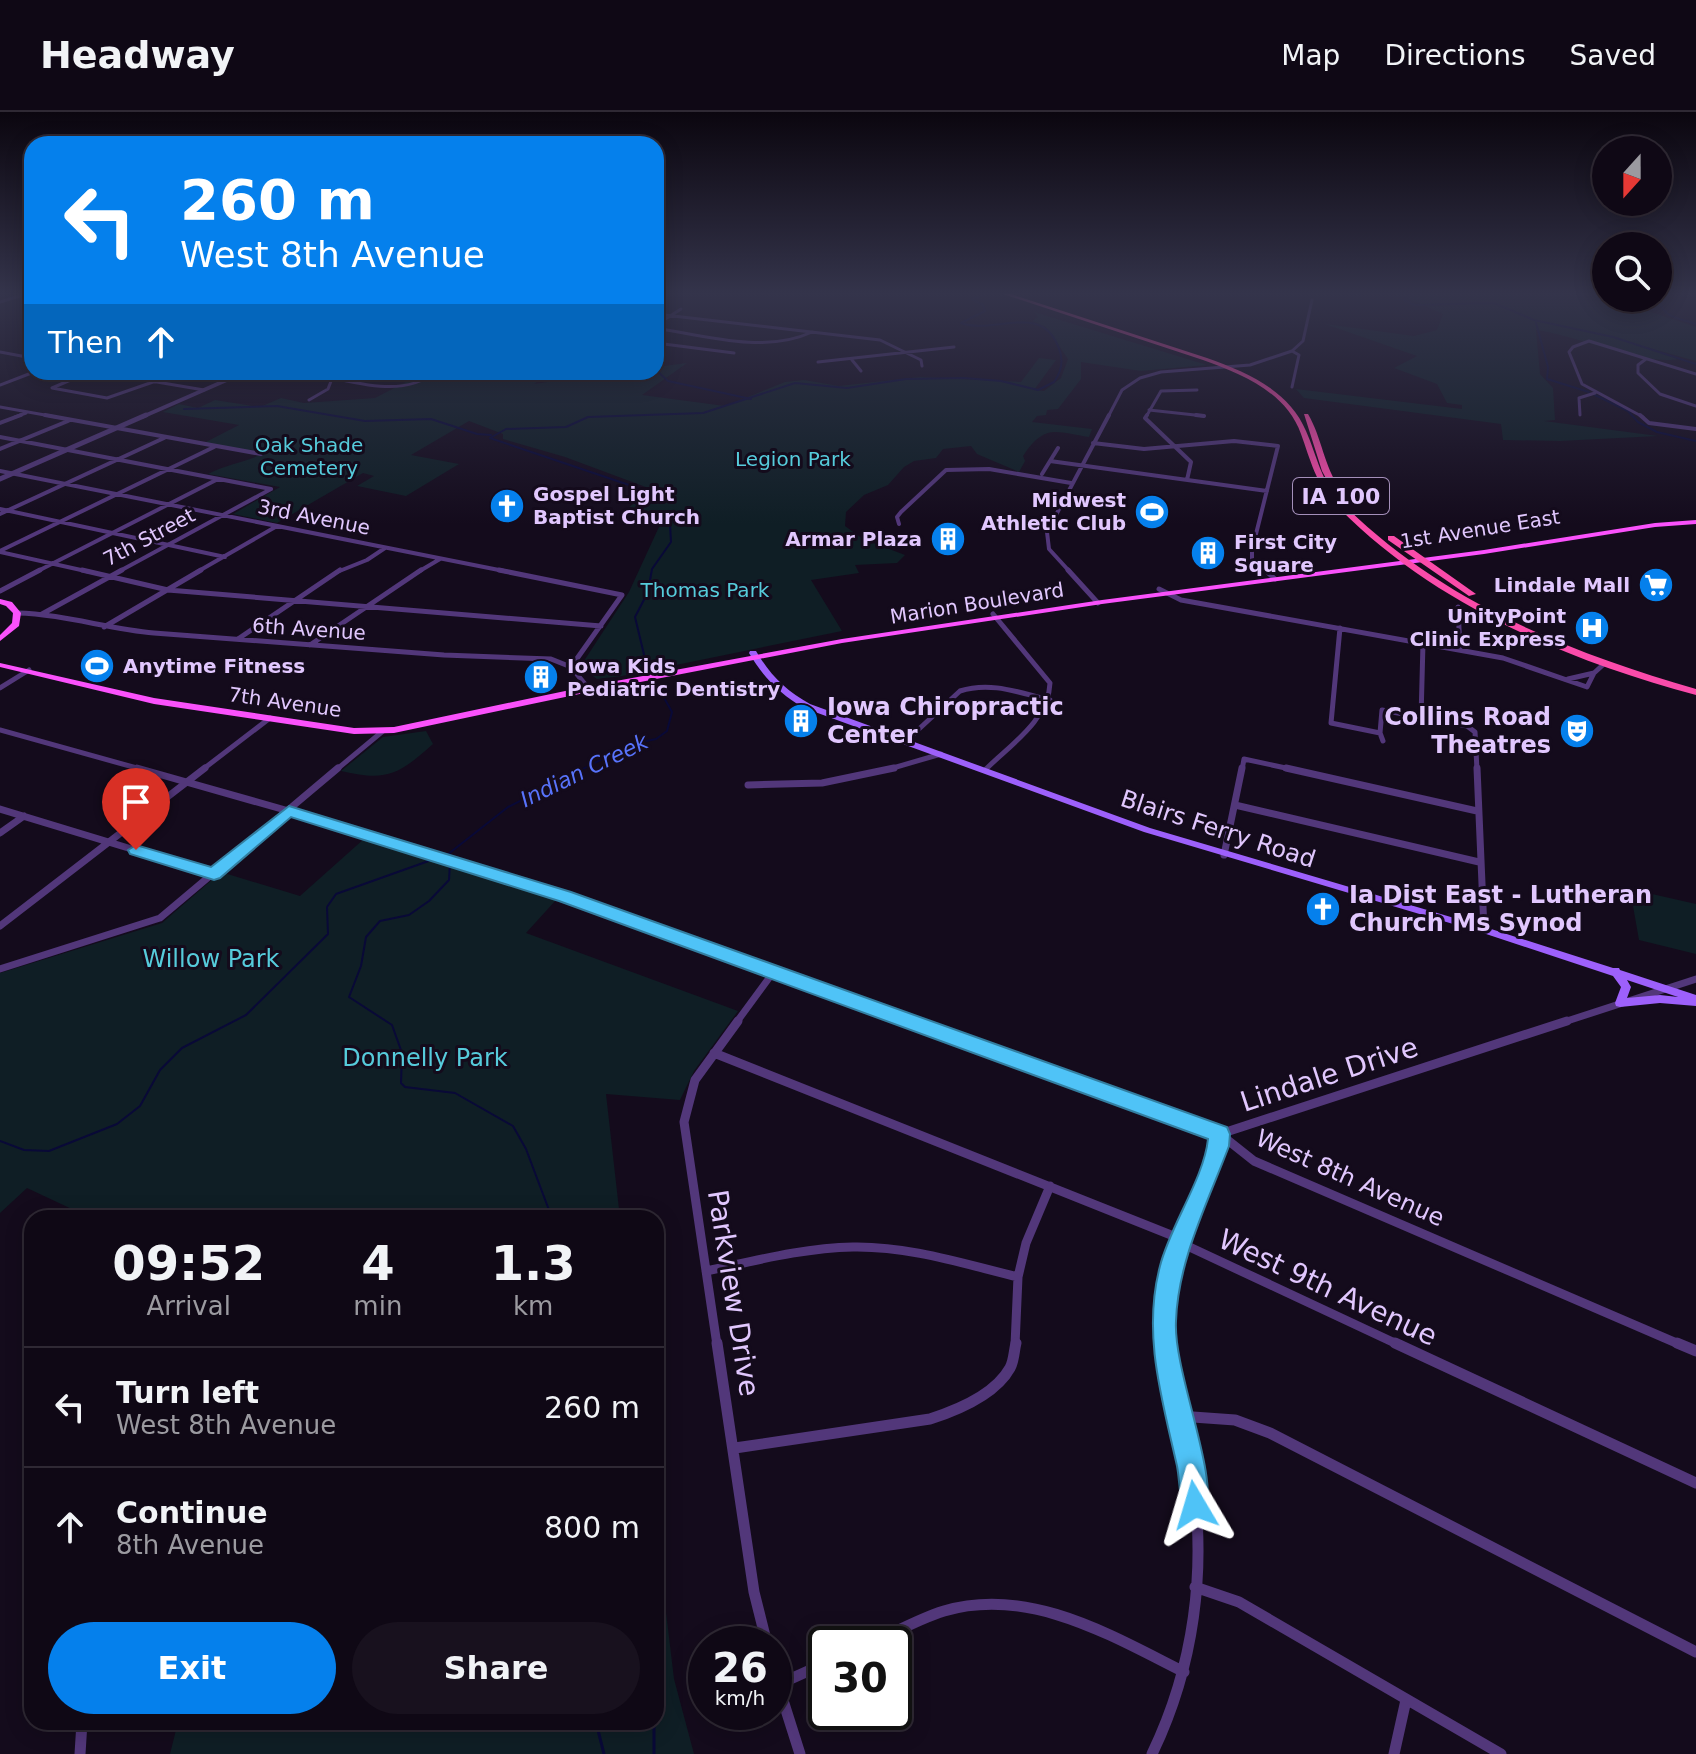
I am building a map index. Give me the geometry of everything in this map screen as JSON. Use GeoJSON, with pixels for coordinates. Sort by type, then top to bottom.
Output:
{"type":"FeatureCollection","features":[{"type":"Feature","properties":{"kind":"highway","name":"IA 100"},"geometry":{"type":"LineString","coordinates":[[1238,371],[1274,387],[1301,409],[1314,431],[1322,466],[1339,494],[1411,559],[1486,611],[1548,641],[1696,692]]}},
{"type":"Feature","properties":{"kind":"highway","name":"IA 100"},"geometry":{"type":"LineString","coordinates":[[1411,559],[1558,637],[1610,658],[1696,683]]}},
{"type":"Feature","properties":{"kind":"main road","name":"1st Avenue East"},"geometry":{"type":"LineString","coordinates":[[1272,576],[1696,520]]}},
{"type":"Feature","properties":{"kind":"main road","name":"Marion Boulevard"},"geometry":{"type":"LineString","coordinates":[[443,721],[754,655],[1096,600],[1272,576]]}},
{"type":"Feature","properties":{"kind":"main road","name":"Marion Boulevard"},"geometry":{"type":"LineString","coordinates":[[1162,592],[1272,576]]}},
{"type":"Feature","properties":{"kind":"main road"},"geometry":{"type":"LineString","coordinates":[[0,603],[15,618]]}},
{"type":"Feature","properties":{"kind":"main road"},"geometry":{"type":"LineString","coordinates":[[0,631],[15,618]]}},
{"type":"Feature","properties":{"kind":"main road"},"geometry":{"type":"LineString","coordinates":[[0,639],[15,618]]}},
{"type":"Feature","properties":{"kind":"main road","name":"Blairs Ferry Road"},"geometry":{"type":"LineString","coordinates":[[754,655],[771,681],[785,694],[807,706],[1147,830],[1484,930],[1615,971],[1696,1001]]}},
{"type":"Feature","properties":{"kind":"main road","name":"7th Avenue"},"geometry":{"type":"LineString","coordinates":[[0,663],[125,695],[354,731],[383,731],[443,721]]}},
{"type":"Feature","properties":{"kind":"main road"},"geometry":{"type":"LineString","coordinates":[[1615,971],[1626,987],[1620,1003],[1660,999],[1696,1001]]}},
{"type":"Feature","properties":{"kind":"street"},"geometry":{"type":"LineString","coordinates":[[1096,600],[1049,549],[1047,532],[1122,390],[1131,382],[1164,372],[1187,371]]}},
{"type":"Feature","properties":{"kind":"street"},"geometry":{"type":"LineString","coordinates":[[1292,387],[1296,371]]}},
{"type":"Feature","properties":{"kind":"street"},"geometry":{"type":"LineString","coordinates":[[1575,371],[1578,380],[1636,411],[1649,423],[1696,429]]}},
{"type":"Feature","properties":{"kind":"street"},"geometry":{"type":"LineString","coordinates":[[1638,371],[1655,391],[1696,406]]}},
{"type":"Feature","properties":{"kind":"street"},"geometry":{"type":"LineString","coordinates":[[0,385],[24,376]]}},
{"type":"Feature","properties":{"kind":"street"},"geometry":{"type":"LineString","coordinates":[[70,380],[52,388],[107,398],[151,381]]}},
{"type":"Feature","properties":{"kind":"street"},"geometry":{"type":"LineString","coordinates":[[145,380],[204,390]]}},
{"type":"Feature","properties":{"kind":"street"},"geometry":{"type":"LineString","coordinates":[[0,479],[227,380]]}},
{"type":"Feature","properties":{"kind":"street"},"geometry":{"type":"LineString","coordinates":[[309,400],[328,389],[331,380]]}},
{"type":"Feature","properties":{"kind":"street"},"geometry":{"type":"LineString","coordinates":[[358,380],[401,387],[428,380]]}},
{"type":"Feature","properties":{"kind":"street"},"geometry":{"type":"LineString","coordinates":[[1187,480],[1191,462],[1146,422],[1149,410],[1161,391],[1178,388],[1197,390]]}},
{"type":"Feature","properties":{"kind":"street"},"geometry":{"type":"LineString","coordinates":[[1580,415],[1579,398],[1597,392]]}},
{"type":"Feature","properties":{"kind":"street"},"geometry":{"type":"LineString","coordinates":[[0,407],[261,454]]}},
{"type":"Feature","properties":{"kind":"street"},"geometry":{"type":"LineString","coordinates":[[1149,410],[1204,416]]}},
{"type":"Feature","properties":{"kind":"street"},"geometry":{"type":"LineString","coordinates":[[0,423],[28,412]]}},
{"type":"Feature","properties":{"kind":"street"},"geometry":{"type":"LineString","coordinates":[[0,449],[70,420]]}},
{"type":"Feature","properties":{"kind":"street"},"geometry":{"type":"LineString","coordinates":[[0,437],[218,479]]}},
{"type":"Feature","properties":{"kind":"street"},"geometry":{"type":"LineString","coordinates":[[0,511],[166,437]]}},
{"type":"Feature","properties":{"kind":"street"},"geometry":{"type":"LineString","coordinates":[[1093,443],[1144,449],[1234,441],[1278,446],[1252,559],[1272,576]]}},
{"type":"Feature","properties":{"kind":"street"},"geometry":{"type":"LineString","coordinates":[[0,551],[216,446]]}},
{"type":"Feature","properties":{"kind":"street"},"geometry":{"type":"LineString","coordinates":[[1042,474],[1058,448]]}},
{"type":"Feature","properties":{"kind":"street"},"geometry":{"type":"LineString","coordinates":[[1050,461],[1267,491]]}},
{"type":"Feature","properties":{"kind":"street"},"geometry":{"type":"LineString","coordinates":[[899,524],[897,517],[909,502],[939,474],[952,469],[973,468],[1071,483]]}},
{"type":"Feature","properties":{"kind":"street","name":"3rd Avenue"},"geometry":{"type":"LineString","coordinates":[[0,471],[622,595],[601,626]]}},
{"type":"Feature","properties":{"kind":"street"},"geometry":{"type":"LineString","coordinates":[[0,591],[218,479]]}},
{"type":"Feature","properties":{"kind":"street","name":"7th Street"},"geometry":{"type":"LineString","coordinates":[[44,614],[271,489],[218,479]]}},
{"type":"Feature","properties":{"kind":"street"},"geometry":{"type":"LineString","coordinates":[[8,510],[225,557]]}},
{"type":"Feature","properties":{"kind":"street"},"geometry":{"type":"LineString","coordinates":[[104,627],[277,526]]}},
{"type":"Feature","properties":{"kind":"street"},"geometry":{"type":"LineString","coordinates":[[237,639],[347,566],[367,560],[385,548]]}},
{"type":"Feature","properties":{"kind":"street"},"geometry":{"type":"LineString","coordinates":[[0,551],[168,590],[601,626]]}},
{"type":"Feature","properties":{"kind":"street"},"geometry":{"type":"LineString","coordinates":[[310,645],[363,607],[440,559]]}},
{"type":"Feature","properties":{"kind":"street"},"geometry":{"type":"LineString","coordinates":[[1162,592],[1198,603],[1520,662],[1587,687],[1594,673],[1605,663]]}},
{"type":"Feature","properties":{"kind":"street"},"geometry":{"type":"LineString","coordinates":[[1178,592],[1198,603]]}},
{"type":"Feature","properties":{"kind":"street"},"geometry":{"type":"LineString","coordinates":[[1458,607],[1460,649]]}},
{"type":"Feature","properties":{"kind":"street","name":"6th Avenue"},"geometry":{"type":"LineString","coordinates":[[15,618],[44,614],[104,627],[444,655],[551,659],[571,667]]}},
{"type":"Feature","properties":{"kind":"street"},"geometry":{"type":"LineString","coordinates":[[985,770],[1050,700],[1050,683],[995,616]]}},
{"type":"Feature","properties":{"kind":"street"},"geometry":{"type":"LineString","coordinates":[[589,689],[571,667],[601,626]]}},
{"type":"Feature","properties":{"kind":"street"},"geometry":{"type":"LineString","coordinates":[[1340,628],[1331,723],[1380,733]]}},
{"type":"Feature","properties":{"kind":"street"},"geometry":{"type":"LineString","coordinates":[[1421,718],[1423,643]]}},
{"type":"Feature","properties":{"kind":"street"},"geometry":{"type":"LineString","coordinates":[[0,688],[29,670]]}},
{"type":"Feature","properties":{"kind":"street"},"geometry":{"type":"LineString","coordinates":[[1557,678],[1572,679],[1594,673]]}},
{"type":"Feature","properties":{"kind":"street"},"geometry":{"type":"LineString","coordinates":[[906,741],[960,691],[970,687],[992,687],[1050,700]]}},
{"type":"Feature","properties":{"kind":"street"},"geometry":{"type":"LineString","coordinates":[[1383,741],[1380,733],[1382,710],[1467,726],[1475,732],[1484,930]]}},
{"type":"Feature","properties":{"kind":"street"},"geometry":{"type":"LineString","coordinates":[[0,926],[270,718]]}},
{"type":"Feature","properties":{"kind":"street","name":"West 8th Avenue"},"geometry":{"type":"LineString","coordinates":[[0,730],[352,829],[565,896],[772,974],[1220,1134],[1254,1161],[1696,1351]]}},
{"type":"Feature","properties":{"kind":"street"},"geometry":{"type":"LineString","coordinates":[[0,969],[154,922],[383,731]]}},
{"type":"Feature","properties":{"kind":"street"},"geometry":{"type":"LineString","coordinates":[[748,785],[794,787],[827,784],[941,754]]}},
{"type":"Feature","properties":{"kind":"street"},"geometry":{"type":"LineString","coordinates":[[1224,855],[1244,759],[1477,811]]}},
{"type":"Feature","properties":{"kind":"street"},"geometry":{"type":"LineString","coordinates":[[1235,805],[1479,862]]}},
{"type":"Feature","properties":{"kind":"street"},"geometry":{"type":"LineString","coordinates":[[0,809],[214,874]]}},
{"type":"Feature","properties":{"kind":"street"},"geometry":{"type":"LineString","coordinates":[[0,833],[24,816]]}},
{"type":"Feature","properties":{"kind":"street","name":"Parkview Drive"},"geometry":{"type":"LineString","coordinates":[[762,1626],[754,1592],[735,1448],[684,1122],[695,1080],[772,974]]}},
{"type":"Feature","properties":{"kind":"street","name":"Lindale Drive"},"geometry":{"type":"LineString","coordinates":[[1152,1754],[1163,1734],[1184,1672],[1193,1628],[1197,1520],[1192,1475],[1167,1362],[1163,1323],[1170,1275],[1220,1134],[1696,979]]}},
{"type":"Feature","properties":{"kind":"street","name":"West 9th Avenue"},"geometry":{"type":"LineString","coordinates":[[714,1053],[1176,1237],[1181,1243],[1696,1483]]}},
{"type":"Feature","properties":{"kind":"street"},"geometry":{"type":"LineString","coordinates":[[735,1448],[930,1419],[952,1412],[995,1387],[1012,1366],[1017,1333],[1018,1277],[1026,1243],[1050,1186]]}},
{"type":"Feature","properties":{"kind":"street"},"geometry":{"type":"LineString","coordinates":[[706,1271],[801,1252],[854,1247],[893,1250],[1018,1277]]}},
{"type":"Feature","properties":{"kind":"street"},"geometry":{"type":"LineString","coordinates":[[1179,1416],[1235,1420],[1270,1433],[1696,1652]]}},
{"type":"Feature","properties":{"kind":"street"},"geometry":{"type":"LineString","coordinates":[[1195,1587],[1239,1602],[1501,1754]]}},
{"type":"Feature","properties":{"kind":"street"},"geometry":{"type":"LineString","coordinates":[[911,1626],[945,1611],[978,1603],[1042,1608],[1079,1622],[1184,1672]]}},
{"type":"Feature","properties":{"kind":"street"},"geometry":{"type":"LineString","coordinates":[[1394,1754],[1406,1700]]}},
{"type":"Feature","properties":{"kind":"street"},"geometry":{"type":"LineString","coordinates":[[792,1729],[800,1754]]}},
{"type":"Feature","properties":{"kind":"street"},"geometry":{"type":"LineString","coordinates":[[80,1754],[82,1730]]}},
{"type":"Feature","properties":{"kind":"green space"},"geometry":{"type":"Polygon","coordinates":[[[664,371],[676,371],[664,379],[664,371]]]}},
{"type":"Feature","properties":{"kind":"green space"},"geometry":{"type":"Polygon","coordinates":[[[1030,371],[1048,371],[1034,390],[1044,391],[1061,378],[1064,371],[1081,371],[1081,379],[1058,409],[1047,410],[1046,415],[1037,416],[1032,422],[1092,429],[1089,437],[1059,432],[1045,434],[1023,456],[1025,461],[1019,472],[977,454],[971,446],[943,449],[936,458],[914,461],[904,467],[888,485],[864,495],[846,512],[845,526],[863,539],[905,555],[897,563],[855,565],[859,573],[811,580],[842,631],[597,679],[580,667],[629,592],[664,516],[627,509],[651,489],[565,457],[503,439],[503,434],[469,421],[411,455],[459,464],[406,496],[357,486],[374,476],[363,473],[277,523],[233,514],[280,487],[208,474],[262,454],[204,443],[239,425],[163,412],[179,404],[198,408],[215,400],[260,407],[281,398],[304,403],[375,398],[410,380],[540,380],[534,384],[561,380],[663,380],[642,395],[725,406],[785,382],[804,380],[839,386],[920,377],[1021,382],[1030,371]]]}},
{"type":"Feature","properties":{"kind":"green space"},"geometry":{"type":"Polygon","coordinates":[[[1401,371],[1540,371],[1553,388],[1555,420],[1544,421],[1658,436],[1560,441],[1503,440],[1501,424],[1304,398],[1296,389],[1462,409],[1462,405],[1447,403],[1437,384],[1401,371]]]}},
{"type":"Feature","properties":{"kind":"green space"},"geometry":{"type":"Polygon","coordinates":[[[426,731],[433,744],[401,769],[370,776],[341,771],[383,737],[426,731]]]}},
{"type":"Feature","properties":{"kind":"green space","name":"Donnelly Park"},"geometry":{"type":"Polygon","coordinates":[[[365,838],[556,900],[526,933],[738,1011],[694,1071],[680,1100],[606,1094],[619,1210],[74,1210],[27,1188],[0,1213],[0,973],[162,923],[221,872],[300,896],[365,838]]]}},
{"type":"Feature","properties":{"kind":"green space"},"geometry":{"type":"Polygon","coordinates":[[[1630,889],[1696,904],[1696,954],[1639,940],[1630,889]]]}},
{"type":"Feature","properties":{"kind":"green space"},"geometry":{"type":"Polygon","coordinates":[[[664,1595],[674,1679],[694,1754],[170,1754],[176,1730],[664,1730],[664,1595]]]}},
{"type":"Feature","properties":{"kind":"waterway","name":"Indian Creek"},"geometry":{"type":"LineString","coordinates":[[748,398],[795,383],[847,388],[906,379],[1001,381],[1038,390],[1054,382],[1060,371]]}},
{"type":"Feature","properties":{"kind":"waterway"},"geometry":{"type":"LineString","coordinates":[[1548,371],[1547,379],[1589,392]]}},
{"type":"Feature","properties":{"kind":"waterway"},"geometry":{"type":"LineString","coordinates":[[664,377],[668,381],[748,398]]}},
{"type":"Feature","properties":{"kind":"waterway"},"geometry":{"type":"LineString","coordinates":[[1595,395],[1628,411],[1638,422],[1657,432],[1696,441]]}},
{"type":"Feature","properties":{"kind":"waterway","name":"Indian Creek"},"geometry":{"type":"LineString","coordinates":[[447,855],[508,807],[632,744],[656,739],[667,731],[672,712],[647,667],[635,617],[648,592],[652,569],[671,542],[670,524],[643,511],[631,498],[639,490],[635,487],[490,438],[506,429],[566,427],[588,417],[703,413],[748,398]]}},
{"type":"Feature","properties":{"kind":"waterway"},"geometry":{"type":"LineString","coordinates":[[184,409],[277,406],[365,421],[431,419],[477,434],[491,435]]}},
{"type":"Feature","properties":{"kind":"waterway","name":"Indian Creek"},"geometry":{"type":"LineString","coordinates":[[0,1141],[24,1150],[49,1151],[117,1124],[140,1106],[160,1070],[182,1048],[246,1015],[328,934],[327,907],[336,894],[437,858]]}},
{"type":"Feature","properties":{"kind":"waterway"},"geometry":{"type":"LineString","coordinates":[[450,863],[449,880],[429,901],[409,915],[380,921],[366,937],[361,966],[349,997],[392,1025],[402,1053],[401,1083],[405,1087],[455,1093],[513,1126],[526,1149],[549,1210]]}},
{"type":"Feature","properties":{"kind":"waterway"},"geometry":{"type":"LineString","coordinates":[[598,1730],[604,1754]]}},
{"type":"Feature","properties":{"kind":"waterway"},"geometry":{"type":"LineString","coordinates":[[654,1730],[654,1754]]}},
{"type":"Feature","properties":{"kind":"place","name":"Gospel Light Baptist Church"},"geometry":{"type":"Point","coordinates":[507,506]}},
{"type":"Feature","properties":{"kind":"place","name":"Midwest Athletic Club"},"geometry":{"type":"Point","coordinates":[1152,512]}},
{"type":"Feature","properties":{"kind":"place","name":"Armar Plaza"},"geometry":{"type":"Point","coordinates":[948,539]}},
{"type":"Feature","properties":{"kind":"place","name":"First City Square"},"geometry":{"type":"Point","coordinates":[1208,553]}},
{"type":"Feature","properties":{"kind":"place","name":"Lindale Mall"},"geometry":{"type":"Point","coordinates":[1656,585]}},
{"type":"Feature","properties":{"kind":"place","name":"UnityPoint Clinic Express"},"geometry":{"type":"Point","coordinates":[1592,628]}},
{"type":"Feature","properties":{"kind":"place","name":"Anytime Fitness"},"geometry":{"type":"Point","coordinates":[97,666]}},
{"type":"Feature","properties":{"kind":"place","name":"Iowa Kids Pediatric Dentistry"},"geometry":{"type":"Point","coordinates":[541,677]}},
{"type":"Feature","properties":{"kind":"place","name":"Iowa Chiropractic Center"},"geometry":{"type":"Point","coordinates":[801,721]}},
{"type":"Feature","properties":{"kind":"place","name":"Collins Road Theatres"},"geometry":{"type":"Point","coordinates":[1577,731]}},
{"type":"Feature","properties":{"kind":"place","name":"Ia Dist East - Lutheran Church Ms Synod"},"geometry":{"type":"Point","coordinates":[1323,909]}},
{"type":"Feature","properties":{"kind":"route"},"geometry":{"type":"LineString","coordinates":[[136,850],[214,874],[289,811],[565,896],[772,974],[1220,1134],[1172,1264],[1163,1323],[1167,1362],[1192,1475],[1195,1505]]}},
{"type":"Feature","properties":{"kind":"park label","name":"Oak Shade Cemetery"},"geometry":{"type":"Point","coordinates":[309,456]}},
{"type":"Feature","properties":{"kind":"park label","name":"Legion Park"},"geometry":{"type":"Point","coordinates":[793,459]}},
{"type":"Feature","properties":{"kind":"park label","name":"Thomas Park"},"geometry":{"type":"Point","coordinates":[705,590]}},
{"type":"Feature","properties":{"kind":"park label","name":"Willow Park"},"geometry":{"type":"Point","coordinates":[211,959]}}]}
